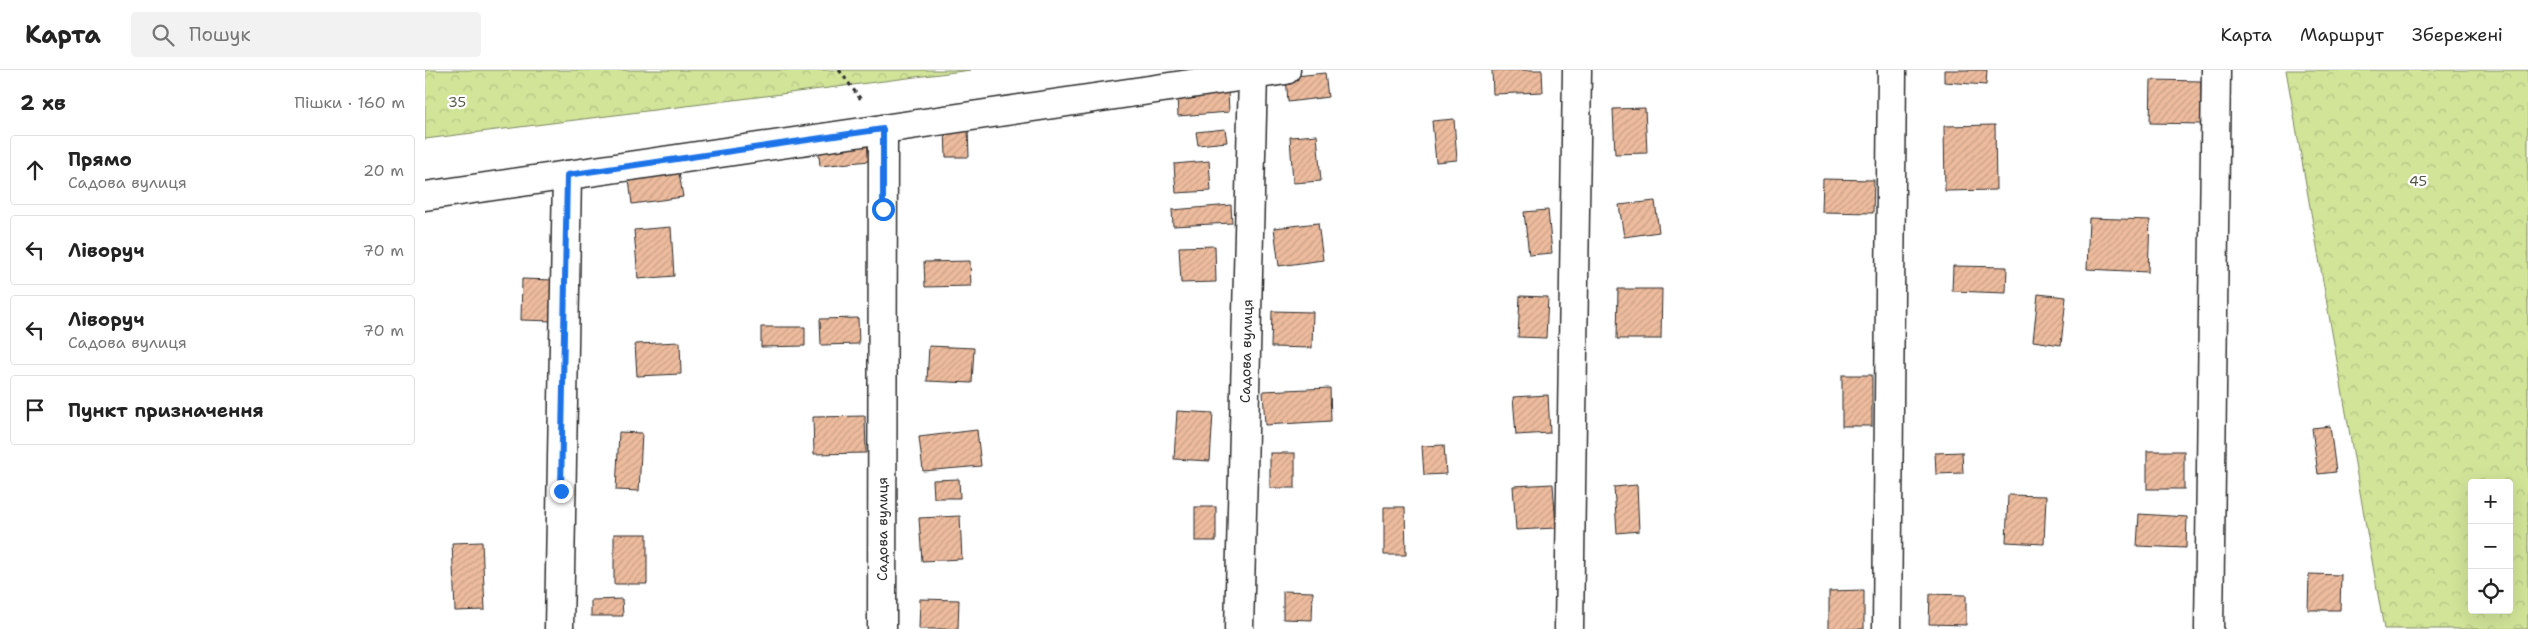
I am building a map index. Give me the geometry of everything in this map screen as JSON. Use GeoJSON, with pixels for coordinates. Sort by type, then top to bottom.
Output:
{"type":"FeatureCollection","features":[{"type":"Feature","properties":{"kind":"street"},"geometry":{"type":"LineString","coordinates":[[425,196],[1286,70]]}},
{"type":"Feature","properties":{"kind":"street"},"geometry":{"type":"LineString","coordinates":[[1569,629],[1577,70]]}},
{"type":"Feature","properties":{"kind":"street"},"geometry":{"type":"LineString","coordinates":[[1887,629],[1892,70]]}},
{"type":"Feature","properties":{"kind":"street"},"geometry":{"type":"LineString","coordinates":[[2209,629],[2215,70]]}},
{"type":"Feature","properties":{"kind":"street","name":"Садова вулиця"},"geometry":{"type":"LineString","coordinates":[[1239,629],[1253,75]]}},
{"type":"Feature","properties":{"kind":"street","name":"Садова вулиця"},"geometry":{"type":"LineString","coordinates":[[882,629],[883,129]]}},
{"type":"Feature","properties":{"kind":"street"},"geometry":{"type":"LineString","coordinates":[[559,629],[567,175]]}},
{"type":"Feature","properties":{"kind":"green space","name":"35"},"geometry":{"type":"Polygon","coordinates":[[[425,70],[971,70],[425,139],[425,70]]]}},
{"type":"Feature","properties":{"kind":"green space","name":"45"},"geometry":{"type":"Polygon","coordinates":[[[2286,70],[2528,70],[2528,629],[2384,629],[2286,70]]]}},
{"type":"Feature","properties":{"kind":"building"},"geometry":{"type":"Polygon","coordinates":[[[1492,70],[1542,70],[1543,92],[1493,94],[1492,70]]]}},
{"type":"Feature","properties":{"kind":"building"},"geometry":{"type":"Polygon","coordinates":[[[1944,70],[1987,70],[1986,85],[1944,82],[1944,70]]]}},
{"type":"Feature","properties":{"kind":"building"},"geometry":{"type":"Polygon","coordinates":[[[1325,73],[1328,97],[1288,102],[1286,77],[1325,73]]]}},
{"type":"Feature","properties":{"kind":"building"},"geometry":{"type":"Polygon","coordinates":[[[2151,80],[2201,81],[2201,124],[2150,123],[2151,80]]]}},
{"type":"Feature","properties":{"kind":"building"},"geometry":{"type":"Polygon","coordinates":[[[1228,91],[1229,112],[1178,116],[1177,96],[1228,91]]]}},
{"type":"Feature","properties":{"kind":"building"},"geometry":{"type":"Polygon","coordinates":[[[1645,108],[1647,153],[1615,154],[1613,109],[1645,108]]]}},
{"type":"Feature","properties":{"kind":"building"},"geometry":{"type":"Polygon","coordinates":[[[1454,119],[1457,160],[1436,162],[1432,121],[1454,119]]]}},
{"type":"Feature","properties":{"kind":"building"},"geometry":{"type":"Polygon","coordinates":[[[1995,125],[1996,190],[1945,191],[1944,126],[1995,125]]]}},
{"type":"Feature","properties":{"kind":"building"},"geometry":{"type":"Polygon","coordinates":[[[968,128],[969,157],[946,157],[945,129],[968,128]]]}},
{"type":"Feature","properties":{"kind":"building"},"geometry":{"type":"Polygon","coordinates":[[[1225,129],[1227,142],[1198,145],[1196,132],[1225,129]]]}},
{"type":"Feature","properties":{"kind":"building"},"geometry":{"type":"Polygon","coordinates":[[[1317,135],[1321,181],[1293,183],[1290,137],[1317,135]]]}},
{"type":"Feature","properties":{"kind":"building"},"geometry":{"type":"Polygon","coordinates":[[[867,140],[869,161],[820,166],[818,145],[867,140]]]}},
{"type":"Feature","properties":{"kind":"building"},"geometry":{"type":"Polygon","coordinates":[[[1209,161],[1211,191],[1176,193],[1174,164],[1209,161]]]}},
{"type":"Feature","properties":{"kind":"building"},"geometry":{"type":"Polygon","coordinates":[[[679,173],[683,197],[632,204],[629,180],[679,173]]]}},
{"type":"Feature","properties":{"kind":"building"},"geometry":{"type":"Polygon","coordinates":[[[1823,179],[1874,180],[1873,213],[1822,212],[1823,179]]]}},
{"type":"Feature","properties":{"kind":"building"},"geometry":{"type":"Polygon","coordinates":[[[1655,201],[1659,232],[1624,237],[1619,205],[1655,201]]]}},
{"type":"Feature","properties":{"kind":"building"},"geometry":{"type":"Polygon","coordinates":[[[1231,205],[1232,223],[1173,226],[1172,210],[1231,205]]]}},
{"type":"Feature","properties":{"kind":"building"},"geometry":{"type":"Polygon","coordinates":[[[1548,210],[1552,253],[1529,255],[1524,212],[1548,210]]]}},
{"type":"Feature","properties":{"kind":"building"},"geometry":{"type":"Polygon","coordinates":[[[2089,218],[2150,220],[2148,272],[2087,269],[2089,218]]]}},
{"type":"Feature","properties":{"kind":"building"},"geometry":{"type":"Polygon","coordinates":[[[1318,223],[1323,260],[1279,266],[1274,228],[1318,223]]]}},
{"type":"Feature","properties":{"kind":"building"},"geometry":{"type":"Polygon","coordinates":[[[671,227],[674,276],[638,279],[634,230],[671,227]]]}},
{"type":"Feature","properties":{"kind":"building"},"geometry":{"type":"Polygon","coordinates":[[[1215,246],[1216,282],[1181,283],[1179,247],[1215,246]]]}},
{"type":"Feature","properties":{"kind":"building"},"geometry":{"type":"Polygon","coordinates":[[[970,261],[971,286],[925,287],[924,262],[970,261]]]}},
{"type":"Feature","properties":{"kind":"building"},"geometry":{"type":"Polygon","coordinates":[[[1953,266],[2007,267],[2006,293],[1952,291],[1953,266]]]}},
{"type":"Feature","properties":{"kind":"building"},"geometry":{"type":"Polygon","coordinates":[[[522,279],[554,280],[553,321],[521,320],[522,279]]]}},
{"type":"Feature","properties":{"kind":"building"},"geometry":{"type":"Polygon","coordinates":[[[1618,289],[1662,289],[1661,339],[1617,339],[1618,289]]]}},
{"type":"Feature","properties":{"kind":"building"},"geometry":{"type":"Polygon","coordinates":[[[2038,294],[2066,297],[2061,345],[2033,341],[2038,294]]]}},
{"type":"Feature","properties":{"kind":"building"},"geometry":{"type":"Polygon","coordinates":[[[1520,296],[1548,297],[1546,338],[1518,337],[1520,296]]]}},
{"type":"Feature","properties":{"kind":"building"},"geometry":{"type":"Polygon","coordinates":[[[1272,311],[1313,312],[1312,348],[1271,347],[1272,311]]]}},
{"type":"Feature","properties":{"kind":"building"},"geometry":{"type":"Polygon","coordinates":[[[858,318],[859,344],[821,345],[820,319],[858,318]]]}},
{"type":"Feature","properties":{"kind":"building"},"geometry":{"type":"Polygon","coordinates":[[[761,327],[805,327],[805,346],[761,347],[761,327]]]}},
{"type":"Feature","properties":{"kind":"building"},"geometry":{"type":"Polygon","coordinates":[[[680,342],[681,374],[637,376],[635,344],[680,342]]]}},
{"type":"Feature","properties":{"kind":"building"},"geometry":{"type":"Polygon","coordinates":[[[929,346],[974,348],[972,383],[927,381],[929,346]]]}},
{"type":"Feature","properties":{"kind":"building"},"geometry":{"type":"Polygon","coordinates":[[[1842,375],[1872,375],[1872,426],[1842,426],[1842,375]]]}},
{"type":"Feature","properties":{"kind":"building"},"geometry":{"type":"Polygon","coordinates":[[[1330,388],[1331,421],[1265,425],[1263,391],[1330,388]]]}},
{"type":"Feature","properties":{"kind":"building"},"geometry":{"type":"Polygon","coordinates":[[[1548,395],[1550,433],[1516,435],[1513,397],[1548,395]]]}},
{"type":"Feature","properties":{"kind":"building"},"geometry":{"type":"Polygon","coordinates":[[[1177,411],[1213,413],[1210,461],[1174,459],[1177,411]]]}},
{"type":"Feature","properties":{"kind":"building"},"geometry":{"type":"Polygon","coordinates":[[[865,416],[866,453],[814,454],[813,417],[865,416]]]}},
{"type":"Feature","properties":{"kind":"building"},"geometry":{"type":"Polygon","coordinates":[[[2330,426],[2336,472],[2318,474],[2312,428],[2330,426]]]}},
{"type":"Feature","properties":{"kind":"building"},"geometry":{"type":"Polygon","coordinates":[[[977,430],[981,466],[923,471],[919,437],[977,430]]]}},
{"type":"Feature","properties":{"kind":"building"},"geometry":{"type":"Polygon","coordinates":[[[619,432],[642,433],[639,491],[616,490],[619,432]]]}},
{"type":"Feature","properties":{"kind":"building"},"geometry":{"type":"Polygon","coordinates":[[[1444,445],[1446,474],[1424,475],[1422,446],[1444,445]]]}},
{"type":"Feature","properties":{"kind":"building"},"geometry":{"type":"Polygon","coordinates":[[[2147,451],[2184,451],[2184,489],[2147,489],[2147,451]]]}},
{"type":"Feature","properties":{"kind":"building"},"geometry":{"type":"Polygon","coordinates":[[[1962,452],[1963,473],[1936,474],[1935,453],[1962,452]]]}},
{"type":"Feature","properties":{"kind":"building"},"geometry":{"type":"Polygon","coordinates":[[[1270,453],[1295,453],[1295,488],[1270,488],[1270,453]]]}},
{"type":"Feature","properties":{"kind":"building"},"geometry":{"type":"Polygon","coordinates":[[[959,479],[960,498],[934,498],[933,480],[959,479]]]}},
{"type":"Feature","properties":{"kind":"building"},"geometry":{"type":"Polygon","coordinates":[[[1553,484],[1556,528],[1516,530],[1513,486],[1553,484]]]}},
{"type":"Feature","properties":{"kind":"building"},"geometry":{"type":"Polygon","coordinates":[[[1637,485],[1639,531],[1617,533],[1614,487],[1637,485]]]}},
{"type":"Feature","properties":{"kind":"building"},"geometry":{"type":"Polygon","coordinates":[[[2008,495],[2046,496],[2044,544],[2006,542],[2008,495]]]}},
{"type":"Feature","properties":{"kind":"building"},"geometry":{"type":"Polygon","coordinates":[[[1195,507],[1216,507],[1216,541],[1195,541],[1195,507]]]}},
{"type":"Feature","properties":{"kind":"building"},"geometry":{"type":"Polygon","coordinates":[[[1384,507],[1405,507],[1406,555],[1384,555],[1384,507]]]}},
{"type":"Feature","properties":{"kind":"building"},"geometry":{"type":"Polygon","coordinates":[[[2139,514],[2187,517],[2186,548],[2137,546],[2139,514]]]}},
{"type":"Feature","properties":{"kind":"building"},"geometry":{"type":"Polygon","coordinates":[[[960,516],[962,559],[922,561],[919,518],[960,516]]]}},
{"type":"Feature","properties":{"kind":"building"},"geometry":{"type":"Polygon","coordinates":[[[614,534],[647,534],[647,584],[614,584],[614,534]]]}},
{"type":"Feature","properties":{"kind":"building"},"geometry":{"type":"Polygon","coordinates":[[[482,542],[485,610],[455,611],[452,543],[482,542]]]}},
{"type":"Feature","properties":{"kind":"building"},"geometry":{"type":"Polygon","coordinates":[[[2309,574],[2341,575],[2340,610],[2308,610],[2309,574]]]}},
{"type":"Feature","properties":{"kind":"building"},"geometry":{"type":"Polygon","coordinates":[[[1864,590],[1864,629],[1829,629],[1829,591],[1864,590]]]}},
{"type":"Feature","properties":{"kind":"building"},"geometry":{"type":"Polygon","coordinates":[[[1283,591],[1313,592],[1312,620],[1283,619],[1283,591]]]}},
{"type":"Feature","properties":{"kind":"building"},"geometry":{"type":"Polygon","coordinates":[[[1930,594],[1966,595],[1966,625],[1929,624],[1930,594]]]}},
{"type":"Feature","properties":{"kind":"building"},"geometry":{"type":"Polygon","coordinates":[[[622,599],[623,616],[591,616],[591,600],[622,599]]]}},
{"type":"Feature","properties":{"kind":"building"},"geometry":{"type":"Polygon","coordinates":[[[920,599],[959,600],[958,629],[919,629],[920,599]]]}},
{"type":"Feature","properties":{"kind":"route"},"geometry":{"type":"LineString","coordinates":[[561,491],[567,175],[883,129],[883,209]]}}]}
